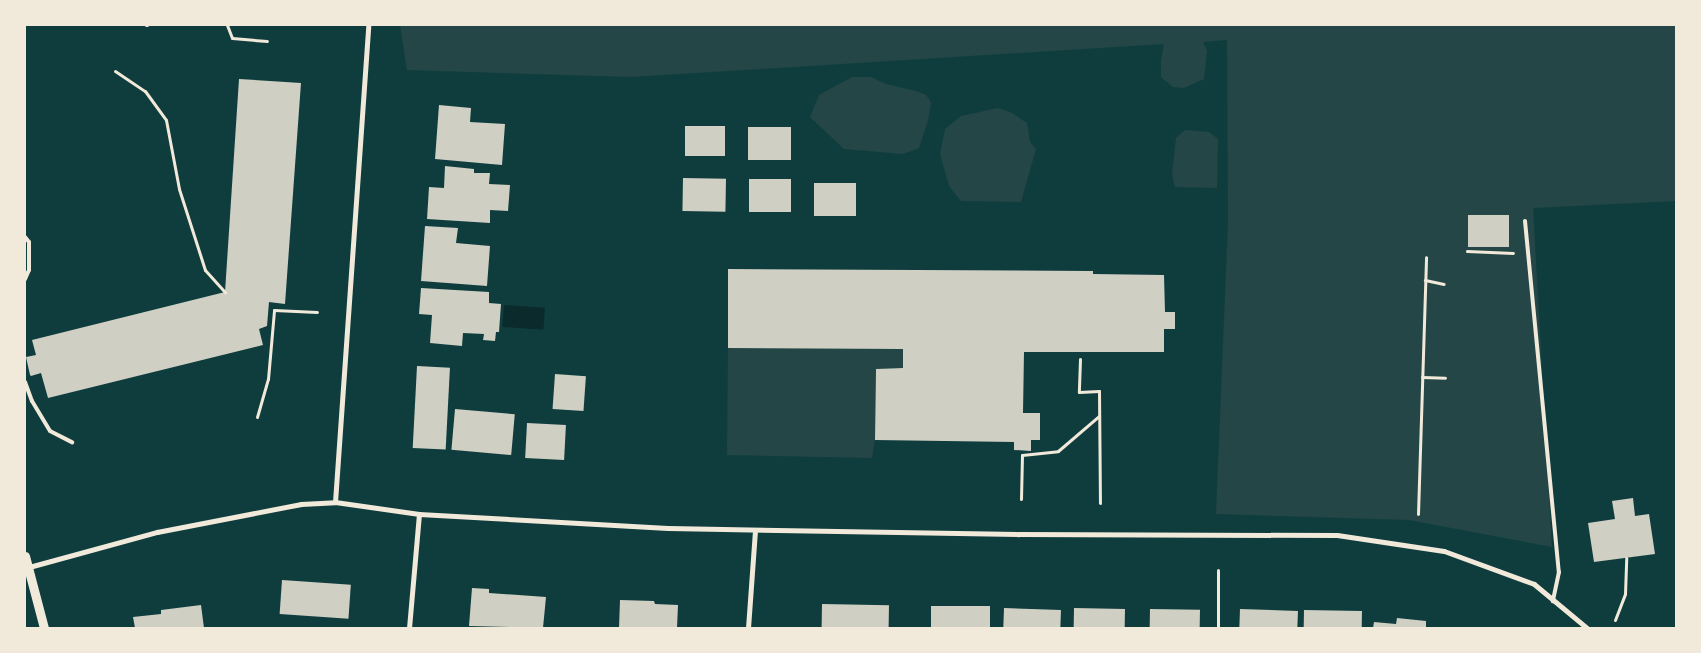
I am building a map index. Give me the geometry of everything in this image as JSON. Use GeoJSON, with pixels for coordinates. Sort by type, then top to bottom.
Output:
{"type":"FeatureCollection","features":[{"type":"Feature","properties":{"kind":"street"},"geometry":{"type":"LineString","coordinates":[[335,502],[368,25]]}},
{"type":"Feature","properties":{"kind":"street"},"geometry":{"type":"LineString","coordinates":[[29,567],[157,532],[301,504],[335,502],[419,514],[755,531],[1337,535],[1444,551],[1534,584],[1587,628]]}},
{"type":"Feature","properties":{"kind":"street"},"geometry":{"type":"LineString","coordinates":[[409,628],[419,514]]}},
{"type":"Feature","properties":{"kind":"street"},"geometry":{"type":"LineString","coordinates":[[748,628],[755,531]]}},
{"type":"Feature","properties":{"kind":"street"},"geometry":{"type":"LineString","coordinates":[[25,556],[44,628]]}},
{"type":"Feature","properties":{"kind":"lane"},"geometry":{"type":"LineString","coordinates":[[1525,221],[1559,572],[1553,601]]}},
{"type":"Feature","properties":{"kind":"lane"},"geometry":{"type":"LineString","coordinates":[[25,237],[29,242],[29,270],[25,279]]}},
{"type":"Feature","properties":{"kind":"lane"},"geometry":{"type":"LineString","coordinates":[[25,382],[50,431],[72,442]]}},
{"type":"Feature","properties":{"kind":"path"},"geometry":{"type":"LineString","coordinates":[[227,25],[232,38],[267,41]]}},
{"type":"Feature","properties":{"kind":"path"},"geometry":{"type":"LineString","coordinates":[[114,71],[145,92],[166,120],[178,189],[204,270],[225,292]]}},
{"type":"Feature","properties":{"kind":"path"},"geometry":{"type":"LineString","coordinates":[[1468,251],[1528,255]]}},
{"type":"Feature","properties":{"kind":"path"},"geometry":{"type":"LineString","coordinates":[[1418,514],[1426,257]]}},
{"type":"Feature","properties":{"kind":"path"},"geometry":{"type":"LineString","coordinates":[[1425,280],[1444,284]]}},
{"type":"Feature","properties":{"kind":"path"},"geometry":{"type":"LineString","coordinates":[[257,417],[268,380],[274,310],[318,312]]}},
{"type":"Feature","properties":{"kind":"path"},"geometry":{"type":"LineString","coordinates":[[1080,359],[1079,392],[1099,392],[1100,503]]}},
{"type":"Feature","properties":{"kind":"path"},"geometry":{"type":"LineString","coordinates":[[1422,377],[1445,378]]}},
{"type":"Feature","properties":{"kind":"path"},"geometry":{"type":"LineString","coordinates":[[1021,499],[1022,455],[1058,451],[1100,416]]}},
{"type":"Feature","properties":{"kind":"path"},"geometry":{"type":"LineString","coordinates":[[1615,620],[1625,594],[1626,558]]}},
{"type":"Feature","properties":{"kind":"path"},"geometry":{"type":"LineString","coordinates":[[1218,570],[1218,628]]}},
{"type":"Feature","properties":{"kind":"shaded area"},"geometry":{"type":"Polygon","coordinates":[[[400,25],[1676,25],[1676,201],[1533,208],[1552,547],[1409,520],[1216,514],[1228,223],[1227,40],[1203,42],[1207,51],[1204,79],[1184,88],[1173,87],[1161,77],[1161,60],[1164,44],[631,77],[407,70],[400,25]]]}},
{"type":"Feature","properties":{"kind":"shaded area"},"geometry":{"type":"Polygon","coordinates":[[[852,77],[871,77],[886,84],[926,95],[931,102],[928,121],[919,148],[903,154],[844,149],[810,117],[819,95],[852,77]]]}},
{"type":"Feature","properties":{"kind":"shaded area"},"geometry":{"type":"Polygon","coordinates":[[[998,108],[1012,113],[1027,123],[1030,142],[1036,149],[1021,202],[961,201],[949,186],[940,154],[945,129],[961,116],[998,108]]]}},
{"type":"Feature","properties":{"kind":"shaded area"},"geometry":{"type":"Polygon","coordinates":[[[1185,130],[1209,132],[1218,139],[1217,188],[1175,187],[1172,174],[1176,138],[1185,130]]]}},
{"type":"Feature","properties":{"kind":"shaded area"},"geometry":{"type":"Polygon","coordinates":[[[504,305],[545,308],[543,330],[502,327],[504,305]]]}},
{"type":"Feature","properties":{"kind":"shaded area"},"geometry":{"type":"Polygon","coordinates":[[[728,348],[903,349],[903,368],[876,369],[875,440],[872,458],[727,455],[728,348]]]}},
{"type":"Feature","properties":{"kind":"building"},"geometry":{"type":"Polygon","coordinates":[[[239,79],[301,83],[285,304],[269,302],[267,326],[259,329],[263,345],[48,398],[41,373],[30,375],[26,357],[36,355],[32,340],[225,292],[239,79]]]}},
{"type":"Feature","properties":{"kind":"building"},"geometry":{"type":"Polygon","coordinates":[[[439,105],[471,108],[470,122],[505,124],[502,165],[435,159],[439,105]]]}},
{"type":"Feature","properties":{"kind":"building"},"geometry":{"type":"Polygon","coordinates":[[[685,126],[725,126],[725,156],[685,156],[685,126]]]}},
{"type":"Feature","properties":{"kind":"building"},"geometry":{"type":"Polygon","coordinates":[[[748,127],[791,127],[791,160],[748,160],[748,127]]]}},
{"type":"Feature","properties":{"kind":"building"},"geometry":{"type":"Polygon","coordinates":[[[445,166],[474,169],[474,173],[490,173],[489,184],[510,185],[508,211],[490,210],[490,223],[427,219],[429,187],[444,188],[445,166]]]}},
{"type":"Feature","properties":{"kind":"building"},"geometry":{"type":"Polygon","coordinates":[[[683,178],[726,179],[725,212],[682,211],[683,178]]]}},
{"type":"Feature","properties":{"kind":"building"},"geometry":{"type":"Polygon","coordinates":[[[749,179],[791,179],[791,212],[749,212],[749,179]]]}},
{"type":"Feature","properties":{"kind":"building"},"geometry":{"type":"Polygon","coordinates":[[[814,183],[856,183],[856,216],[814,216],[814,183]]]}},
{"type":"Feature","properties":{"kind":"building"},"geometry":{"type":"Polygon","coordinates":[[[1468,215],[1509,215],[1509,247],[1468,247],[1468,215]]]}},
{"type":"Feature","properties":{"kind":"building"},"geometry":{"type":"Polygon","coordinates":[[[425,226],[458,228],[456,243],[490,246],[487,286],[421,281],[425,226]]]}},
{"type":"Feature","properties":{"kind":"building"},"geometry":{"type":"Polygon","coordinates":[[[728,269],[1093,271],[1093,274],[1164,275],[1165,312],[1175,312],[1175,329],[1164,329],[1164,352],[1024,352],[1023,413],[1040,413],[1040,440],[1031,440],[1031,451],[1014,450],[1014,442],[875,440],[876,369],[903,368],[903,349],[728,348],[728,269]]]}},
{"type":"Feature","properties":{"kind":"building"},"geometry":{"type":"Polygon","coordinates":[[[421,288],[489,292],[489,303],[501,304],[499,332],[496,332],[495,341],[483,340],[484,334],[463,333],[462,346],[430,343],[432,315],[419,314],[421,288]]]}},
{"type":"Feature","properties":{"kind":"building"},"geometry":{"type":"Polygon","coordinates":[[[417,366],[450,368],[446,450],[413,448],[417,366]]]}},
{"type":"Feature","properties":{"kind":"building"},"geometry":{"type":"Polygon","coordinates":[[[555,374],[586,376],[583,411],[553,409],[555,374]]]}},
{"type":"Feature","properties":{"kind":"building"},"geometry":{"type":"Polygon","coordinates":[[[455,409],[515,414],[511,455],[451,450],[455,409]]]}},
{"type":"Feature","properties":{"kind":"building"},"geometry":{"type":"Polygon","coordinates":[[[527,423],[566,425],[564,460],[525,458],[527,423]]]}},
{"type":"Feature","properties":{"kind":"building"},"geometry":{"type":"Polygon","coordinates":[[[1633,498],[1635,516],[1649,514],[1655,554],[1594,562],[1588,523],[1615,519],[1612,501],[1633,498]]]}},
{"type":"Feature","properties":{"kind":"building"},"geometry":{"type":"Polygon","coordinates":[[[282,580],[351,585],[348,619],[280,614],[282,580]]]}},
{"type":"Feature","properties":{"kind":"building"},"geometry":{"type":"Polygon","coordinates":[[[472,588],[489,589],[489,593],[546,597],[543,628],[469,626],[472,588]]]}},
{"type":"Feature","properties":{"kind":"building"},"geometry":{"type":"Polygon","coordinates":[[[620,600],[654,601],[655,604],[678,605],[677,628],[619,628],[620,600]]]}},
{"type":"Feature","properties":{"kind":"building"},"geometry":{"type":"Polygon","coordinates":[[[822,604],[889,605],[889,628],[822,628],[822,604]]]}},
{"type":"Feature","properties":{"kind":"building"},"geometry":{"type":"Polygon","coordinates":[[[201,605],[204,628],[135,628],[133,617],[161,614],[161,610],[201,605]]]}},
{"type":"Feature","properties":{"kind":"building"},"geometry":{"type":"Polygon","coordinates":[[[931,606],[990,606],[990,628],[931,628],[931,606]]]}},
{"type":"Feature","properties":{"kind":"building"},"geometry":{"type":"Polygon","coordinates":[[[1004,608],[1061,610],[1060,628],[1003,628],[1004,608]]]}},
{"type":"Feature","properties":{"kind":"building"},"geometry":{"type":"Polygon","coordinates":[[[1074,608],[1125,609],[1125,628],[1074,628],[1074,608]]]}},
{"type":"Feature","properties":{"kind":"building"},"geometry":{"type":"Polygon","coordinates":[[[1150,609],[1200,610],[1200,628],[1150,628],[1150,609]]]}},
{"type":"Feature","properties":{"kind":"building"},"geometry":{"type":"Polygon","coordinates":[[[1240,609],[1298,611],[1297,628],[1239,628],[1240,609]]]}},
{"type":"Feature","properties":{"kind":"building"},"geometry":{"type":"Polygon","coordinates":[[[1304,610],[1362,611],[1362,628],[1304,628],[1304,610]]]}},
{"type":"Feature","properties":{"kind":"building"},"geometry":{"type":"Polygon","coordinates":[[[1397,618],[1426,621],[1426,628],[1373,628],[1374,622],[1396,624],[1397,618]]]}}]}
